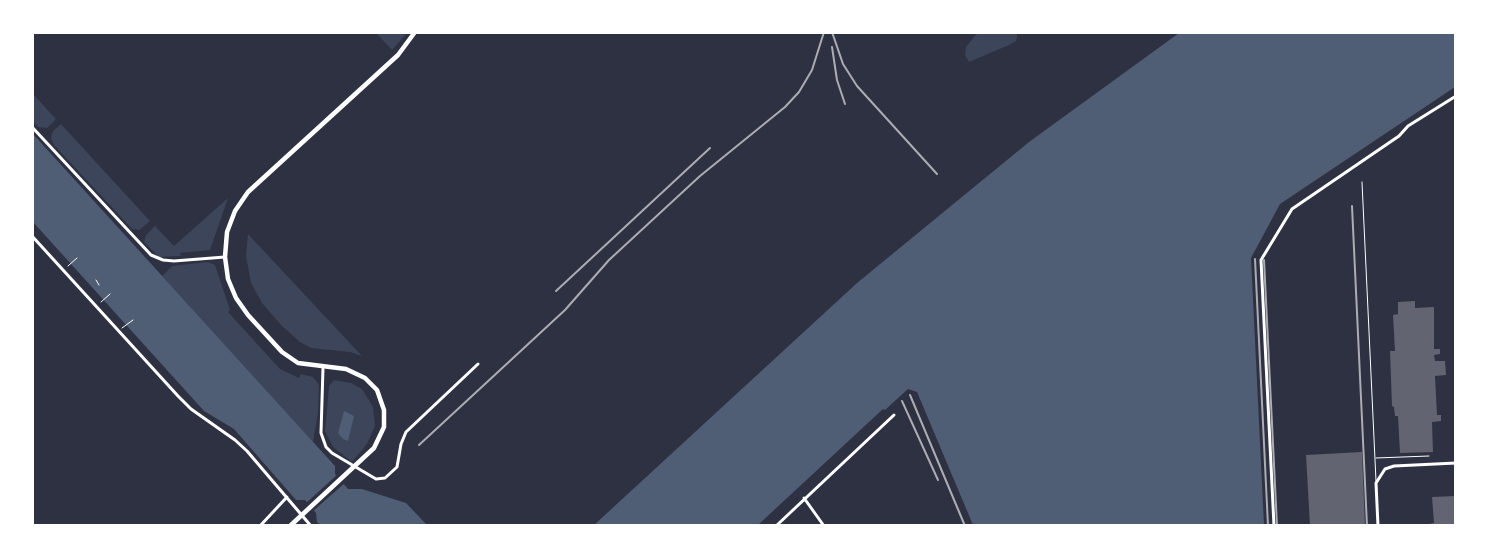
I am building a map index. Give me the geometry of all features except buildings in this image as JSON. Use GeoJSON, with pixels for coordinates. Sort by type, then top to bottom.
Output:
{"type":"FeatureCollection","features":[{"type":"Feature","properties":{"kind":"main road"},"geometry":{"type":"LineString","coordinates":[[290,526],[374,448],[383,432],[385,416],[380,397],[371,384],[359,374],[346,369],[307,366],[290,359],[248,315],[232,288],[225,257],[226,238],[230,222],[248,192],[398,55],[415,32]]}},
{"type":"Feature","properties":{"kind":"street"},"geometry":{"type":"LineString","coordinates":[[1274,526],[1261,260],[1292,209],[1399,136],[1408,126],[1456,96]]}},
{"type":"Feature","properties":{"kind":"street"},"geometry":{"type":"LineString","coordinates":[[32,127],[151,255],[163,260],[174,261],[225,257]]}},
{"type":"Feature","properties":{"kind":"street"},"geometry":{"type":"LineString","coordinates":[[32,236],[178,396],[191,409],[235,440],[311,526]]}},
{"type":"Feature","properties":{"kind":"street"},"geometry":{"type":"LineString","coordinates":[[324,368],[322,433],[326,447],[338,457],[376,479],[385,478],[397,467],[401,444],[406,432],[478,364]]}},
{"type":"Feature","properties":{"kind":"street"},"geometry":{"type":"LineString","coordinates":[[776,526],[894,415]]}},
{"type":"Feature","properties":{"kind":"street"},"geometry":{"type":"LineString","coordinates":[[1378,526],[1376,483],[1385,469],[1394,466],[1456,463]]}},
{"type":"Feature","properties":{"kind":"street"},"geometry":{"type":"LineString","coordinates":[[260,526],[287,497]]}},
{"type":"Feature","properties":{"kind":"street"},"geometry":{"type":"LineString","coordinates":[[804,498],[824,526]]}},
{"type":"Feature","properties":{"kind":"lane"},"geometry":{"type":"LineString","coordinates":[[1362,182],[1376,483]]}},
{"type":"Feature","properties":{"kind":"lane"},"geometry":{"type":"LineString","coordinates":[[1375,458],[1429,456]]}},
{"type":"Feature","properties":{"kind":"path"},"geometry":{"type":"LineString","coordinates":[[68,266],[77,258]]}},
{"type":"Feature","properties":{"kind":"path"},"geometry":{"type":"LineString","coordinates":[[96,280],[99,285]]}},
{"type":"Feature","properties":{"kind":"path"},"geometry":{"type":"LineString","coordinates":[[101,302],[110,294]]}},
{"type":"Feature","properties":{"kind":"path"},"geometry":{"type":"LineString","coordinates":[[122,328],[132,320]]}},
{"type":"Feature","properties":{"kind":"shaded area"},"geometry":{"type":"Polygon","coordinates":[[[978,32],[1017,33],[1017,37],[1016,41],[1009,45],[969,62],[965,55],[966,47],[978,32]]]}},
{"type":"Feature","properties":{"kind":"shaded area"},"geometry":{"type":"Polygon","coordinates":[[[376,33],[407,33],[392,50],[376,33]]]}},
{"type":"Feature","properties":{"kind":"shaded area"},"geometry":{"type":"Polygon","coordinates":[[[1179,33],[1455,33],[1455,87],[1280,204],[1251,258],[1264,525],[973,525],[917,392],[908,389],[885,410],[883,409],[758,525],[594,525],[857,283],[1029,142],[1179,33]]]}},
{"type":"Feature","properties":{"kind":"shaded area"},"geometry":{"type":"Polygon","coordinates":[[[33,94],[56,119],[47,128],[38,127],[33,121],[33,94]]]}},
{"type":"Feature","properties":{"kind":"shaded area"},"geometry":{"type":"Polygon","coordinates":[[[61,124],[150,221],[143,227],[139,230],[132,229],[54,145],[51,138],[53,131],[61,124]]]}},
{"type":"Feature","properties":{"kind":"shaded area"},"geometry":{"type":"Polygon","coordinates":[[[33,134],[335,466],[335,474],[348,489],[362,489],[406,503],[427,525],[320,525],[317,522],[316,513],[305,500],[296,500],[234,429],[204,411],[33,222],[33,134]]]}},
{"type":"Feature","properties":{"kind":"shaded area"},"geometry":{"type":"Polygon","coordinates":[[[228,198],[210,250],[180,253],[181,256],[159,257],[144,242],[146,235],[155,226],[174,246],[228,198]]]}},
{"type":"Feature","properties":{"kind":"shaded area"},"geometry":{"type":"Polygon","coordinates":[[[248,234],[362,356],[350,352],[311,348],[300,342],[282,326],[262,303],[251,283],[246,256],[248,234]]]}},
{"type":"Feature","properties":{"kind":"shaded area"},"geometry":{"type":"Polygon","coordinates":[[[208,262],[215,265],[230,310],[228,312],[280,369],[299,378],[301,374],[313,377],[319,385],[318,413],[313,442],[162,276],[172,266],[208,262]]]}},
{"type":"Feature","properties":{"kind":"shaded area"},"geometry":{"type":"Polygon","coordinates":[[[334,380],[351,383],[362,389],[373,407],[375,426],[367,444],[352,462],[333,447],[325,431],[329,386],[334,380]]]}},
{"type":"Feature","properties":{"kind":"shaded area"},"geometry":{"type":"Polygon","coordinates":[[[344,411],[354,416],[348,441],[343,439],[338,433],[344,411]]]}},
{"type":"Feature","properties":{"kind":"pier"},"geometry":{"type":"Polygon","coordinates":[[[338,474],[346,482],[312,512],[305,504],[338,474]]]}},
{"type":"Feature","properties":{"kind":"railway"},"geometry":{"type":"LineString","coordinates":[[419,445],[565,310],[609,260],[700,176],[785,107],[799,92],[812,70],[824,32]]}},
{"type":"Feature","properties":{"kind":"railway"},"geometry":{"type":"LineString","coordinates":[[832,32],[843,64],[857,86],[937,174]]}},
{"type":"Feature","properties":{"kind":"railway"},"geometry":{"type":"LineString","coordinates":[[832,47],[837,80],[845,104]]}},
{"type":"Feature","properties":{"kind":"railway"},"geometry":{"type":"LineString","coordinates":[[556,291],[710,148]]}},
{"type":"Feature","properties":{"kind":"railway"},"geometry":{"type":"LineString","coordinates":[[1352,206],[1367,526]]}},
{"type":"Feature","properties":{"kind":"railway"},"geometry":{"type":"LineString","coordinates":[[1255,259],[1268,526]]}},
{"type":"Feature","properties":{"kind":"railway"},"geometry":{"type":"LineString","coordinates":[[1264,260],[1277,526]]}},
{"type":"Feature","properties":{"kind":"railway"},"geometry":{"type":"LineString","coordinates":[[910,395],[965,526]]}},
{"type":"Feature","properties":{"kind":"railway"},"geometry":{"type":"LineString","coordinates":[[902,401],[938,480]]}}]}
